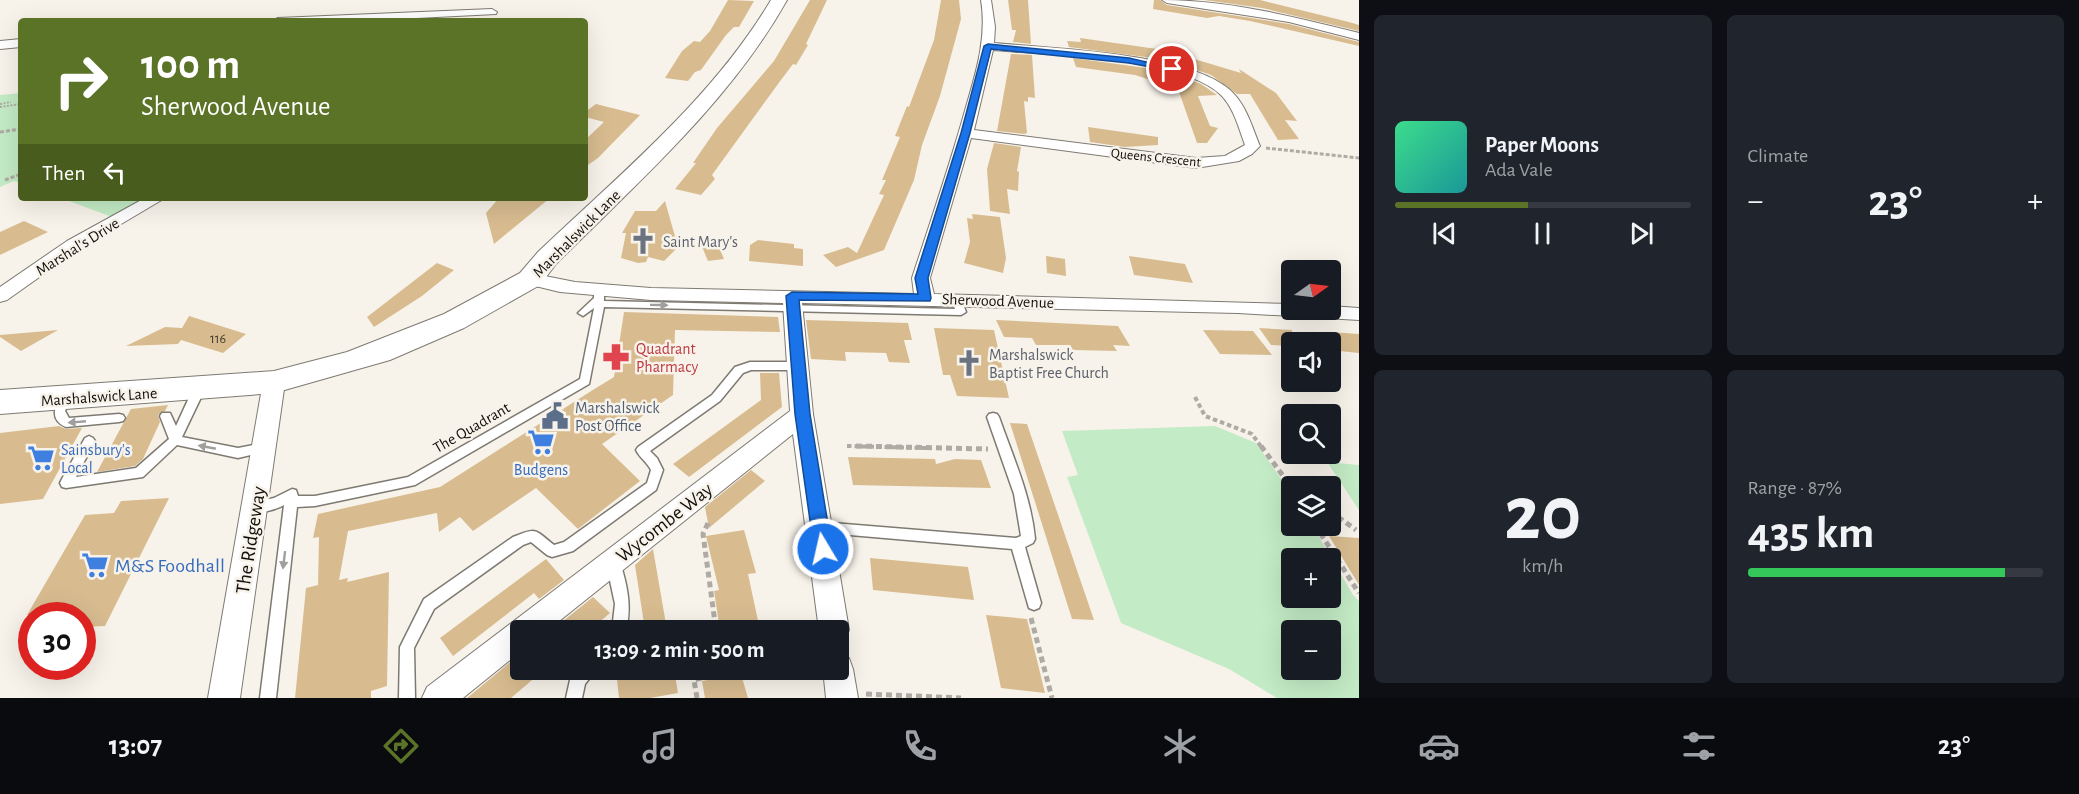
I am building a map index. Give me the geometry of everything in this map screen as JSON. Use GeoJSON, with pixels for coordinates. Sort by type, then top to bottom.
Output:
{"type":"FeatureCollection","features":[{"type":"Feature","properties":{"kind":"street","name":"Marshalswick Lane"},"geometry":{"type":"LineString","coordinates":[[0,402],[274,382],[380,353],[454,321],[530,279],[547,258],[680,128],[757,38],[779,0]]}},
{"type":"Feature","properties":{"kind":"street"},"geometry":{"type":"LineString","coordinates":[[925,298],[921,278],[965,133],[988,46],[989,12],[986,0]]}},
{"type":"Feature","properties":{"kind":"street"},"geometry":{"type":"LineString","coordinates":[[1167,0],[1289,19],[1359,37]]}},
{"type":"Feature","properties":{"kind":"street"},"geometry":{"type":"LineString","coordinates":[[332,18],[495,9],[484,18]]}},
{"type":"Feature","properties":{"kind":"street"},"geometry":{"type":"LineString","coordinates":[[0,45],[18,43]]}},
{"type":"Feature","properties":{"kind":"street"},"geometry":{"type":"LineString","coordinates":[[988,46],[1129,61],[1186,72],[1211,82],[1232,99],[1253,146]]}},
{"type":"Feature","properties":{"kind":"street","name":"Queens Crescent"},"geometry":{"type":"LineString","coordinates":[[965,133],[1196,163],[1219,162],[1243,156],[1253,146]]}},
{"type":"Feature","properties":{"kind":"street","name":"Marshal's Drive"},"geometry":{"type":"LineString","coordinates":[[0,296],[73,245],[152,201]]}},
{"type":"Feature","properties":{"kind":"street","name":"Sherwood Avenue"},"geometry":{"type":"LineString","coordinates":[[530,279],[599,298],[793,302],[925,298],[1238,307],[1359,314]]}},
{"type":"Feature","properties":{"kind":"street"},"geometry":{"type":"LineString","coordinates":[[793,302],[802,414],[833,620]]}},
{"type":"Feature","properties":{"kind":"street","name":"The Ridgeway"},"geometry":{"type":"LineString","coordinates":[[224,698],[274,382]]}},
{"type":"Feature","properties":{"kind":"street","name":"Wycombe Way"},"geometry":{"type":"LineString","coordinates":[[538,620],[802,414]]}},
{"type":"Feature","properties":{"kind":"street"},"geometry":{"type":"LineString","coordinates":[[438,698],[510,642]]}},
{"type":"Feature","properties":{"kind":"lane"},"geometry":{"type":"LineString","coordinates":[[583,313],[599,298]]}},
{"type":"Feature","properties":{"kind":"lane","name":"The Quadrant"},"geometry":{"type":"LineString","coordinates":[[255,507],[277,503],[292,494],[291,502],[315,501],[411,481],[585,381],[599,298]]}},
{"type":"Feature","properties":{"kind":"lane"},"geometry":{"type":"LineString","coordinates":[[793,302],[961,312],[956,299]]}},
{"type":"Feature","properties":{"kind":"lane"},"geometry":{"type":"LineString","coordinates":[[408,698],[407,647],[429,604],[518,541],[532,536],[552,551],[568,547],[652,486],[657,470],[653,461],[642,450],[716,398],[739,370],[750,366],[798,366]]}},
{"type":"Feature","properties":{"kind":"lane"},"geometry":{"type":"LineString","coordinates":[[89,441],[66,483],[139,474],[175,440],[199,389]]}},
{"type":"Feature","properties":{"kind":"lane"},"geometry":{"type":"LineString","coordinates":[[65,398],[58,411],[59,417],[66,423],[119,418]]}},
{"type":"Feature","properties":{"kind":"lane"},"geometry":{"type":"LineString","coordinates":[[166,416],[175,440]]}},
{"type":"Feature","properties":{"kind":"lane"},"geometry":{"type":"LineString","coordinates":[[820,528],[1017,544],[1028,539],[1028,529],[993,417]]}},
{"type":"Feature","properties":{"kind":"lane"},"geometry":{"type":"LineString","coordinates":[[175,440],[238,453],[265,448]]}},
{"type":"Feature","properties":{"kind":"lane"},"geometry":{"type":"LineString","coordinates":[[268,698],[291,502]]}},
{"type":"Feature","properties":{"kind":"lane"},"geometry":{"type":"LineString","coordinates":[[1017,544],[1034,603]]}},
{"type":"Feature","properties":{"kind":"lane"},"geometry":{"type":"LineString","coordinates":[[613,562],[622,596],[622,620]]}},
{"type":"Feature","properties":{"kind":"lane"},"geometry":{"type":"LineString","coordinates":[[574,698],[578,680]]}},
{"type":"Feature","properties":{"kind":"path"},"geometry":{"type":"LineString","coordinates":[[0,106],[18,103]]}},
{"type":"Feature","properties":{"kind":"path"},"geometry":{"type":"LineString","coordinates":[[0,132],[18,129]]}},
{"type":"Feature","properties":{"kind":"path"},"geometry":{"type":"LineString","coordinates":[[1253,146],[1359,158]]}},
{"type":"Feature","properties":{"kind":"path"},"geometry":{"type":"LineString","coordinates":[[5,180],[18,175]]}},
{"type":"Feature","properties":{"kind":"path"},"geometry":{"type":"LineString","coordinates":[[1195,397],[1205,416],[1252,434],[1283,476]]}},
{"type":"Feature","properties":{"kind":"path"},"geometry":{"type":"LineString","coordinates":[[847,446],[1004,449]]}},
{"type":"Feature","properties":{"kind":"path"},"geometry":{"type":"LineString","coordinates":[[1341,520],[1356,530]]}},
{"type":"Feature","properties":{"kind":"path"},"geometry":{"type":"LineString","coordinates":[[708,523],[703,534],[715,620]]}},
{"type":"Feature","properties":{"kind":"path"},"geometry":{"type":"LineString","coordinates":[[1321,536],[1359,593]]}},
{"type":"Feature","properties":{"kind":"path"},"geometry":{"type":"LineString","coordinates":[[1034,603],[1029,613],[1052,698]]}},
{"type":"Feature","properties":{"kind":"path"},"geometry":{"type":"LineString","coordinates":[[694,680],[697,698]]}},
{"type":"Feature","properties":{"kind":"path"},"geometry":{"type":"LineString","coordinates":[[840,687],[884,696],[961,698]]}},
{"type":"Feature","properties":{"kind":"green space"},"geometry":{"type":"Polygon","coordinates":[[[18,93],[18,182],[14,181],[0,187],[0,95],[18,93]]]}},
{"type":"Feature","properties":{"kind":"green space"},"geometry":{"type":"Polygon","coordinates":[[[69,201],[141,201],[112,217],[69,201]]]}},
{"type":"Feature","properties":{"kind":"green space"},"geometry":{"type":"Polygon","coordinates":[[[1215,426],[1256,443],[1281,479],[1281,536],[1318,536],[1325,548],[1281,548],[1281,608],[1341,608],[1341,575],[1359,601],[1359,698],[1277,698],[1229,669],[1121,623],[1067,477],[1078,475],[1062,431],[1215,426]]]}},
{"type":"Feature","properties":{"kind":"green space"},"geometry":{"type":"Polygon","coordinates":[[[1328,464],[1359,465],[1359,510],[1341,483],[1341,476],[1336,476],[1328,464]]]}},
{"type":"Feature","properties":{"kind":"building"},"geometry":{"type":"Polygon","coordinates":[[[728,0],[754,1],[739,27],[734,27],[726,35],[701,70],[695,72],[688,81],[665,78],[682,51],[694,41],[700,42],[710,31],[728,0]]]}},
{"type":"Feature","properties":{"kind":"building"},"geometry":{"type":"Polygon","coordinates":[[[810,0],[827,0],[806,44],[808,45],[796,65],[793,64],[712,175],[715,179],[701,195],[675,189],[696,163],[693,163],[717,128],[774,61],[810,0]]]}},
{"type":"Feature","properties":{"kind":"building"},"geometry":{"type":"Polygon","coordinates":[[[941,0],[959,0],[961,19],[940,96],[922,145],[914,180],[884,250],[836,267],[823,255],[848,247],[857,253],[884,195],[879,194],[886,180],[882,180],[900,137],[895,136],[907,106],[909,107],[934,40],[941,0]]]}},
{"type":"Feature","properties":{"kind":"building"},"geometry":{"type":"Polygon","coordinates":[[[1008,0],[1028,0],[1031,44],[1013,42],[1016,30],[1012,30],[1008,0]]]}},
{"type":"Feature","properties":{"kind":"building"},"geometry":{"type":"Polygon","coordinates":[[[1154,0],[1160,0],[1167,5],[1289,24],[1359,42],[1359,46],[1250,21],[1219,16],[1207,18],[1153,9],[1154,0]]]}},
{"type":"Feature","properties":{"kind":"building"},"geometry":{"type":"Polygon","coordinates":[[[1204,0],[1260,0],[1359,25],[1359,31],[1262,8],[1204,0]]]}},
{"type":"Feature","properties":{"kind":"building"},"geometry":{"type":"Polygon","coordinates":[[[1080,38],[1164,50],[1241,73],[1239,69],[1276,93],[1297,121],[1285,120],[1299,139],[1278,140],[1250,94],[1237,94],[1211,75],[1153,58],[1069,47],[1067,41],[1081,42],[1080,38]]]}},
{"type":"Feature","properties":{"kind":"building"},"geometry":{"type":"Polygon","coordinates":[[[1011,54],[1032,55],[1035,98],[1028,97],[1028,102],[1024,101],[1027,133],[1024,134],[997,131],[1011,54]]]}},
{"type":"Feature","properties":{"kind":"building"},"geometry":{"type":"Polygon","coordinates":[[[1073,58],[1146,68],[1201,84],[1217,95],[1198,96],[1210,126],[1218,128],[1207,143],[1197,143],[1178,89],[1135,75],[1076,67],[1073,58]]]}},
{"type":"Feature","properties":{"kind":"building"},"geometry":{"type":"Polygon","coordinates":[[[596,104],[640,115],[598,158],[588,165],[588,137],[604,122],[588,118],[588,110],[596,104]]]}},
{"type":"Feature","properties":{"kind":"building"},"geometry":{"type":"Polygon","coordinates":[[[1088,127],[1158,137],[1158,145],[1125,147],[1090,142],[1088,127]]]}},
{"type":"Feature","properties":{"kind":"building"},"geometry":{"type":"Polygon","coordinates":[[[994,143],[1021,147],[1017,171],[1019,172],[1018,191],[1007,189],[1010,214],[990,211],[987,169],[994,143]]]}},
{"type":"Feature","properties":{"kind":"building"},"geometry":{"type":"Polygon","coordinates":[[[496,201],[546,201],[494,244],[486,213],[496,201]]]}},
{"type":"Feature","properties":{"kind":"building","name":"Saint Mary's"},"geometry":{"type":"Polygon","coordinates":[[[665,201],[678,247],[664,261],[648,257],[646,262],[638,263],[621,258],[626,233],[622,233],[635,211],[656,211],[665,201]]]}},
{"type":"Feature","properties":{"kind":"building"},"geometry":{"type":"Polygon","coordinates":[[[972,214],[1000,217],[1006,258],[1003,273],[964,263],[970,242],[967,218],[973,219],[972,214]]]}},
{"type":"Feature","properties":{"kind":"building"},"geometry":{"type":"Polygon","coordinates":[[[24,221],[48,232],[0,255],[0,232],[24,221]]]}},
{"type":"Feature","properties":{"kind":"building"},"geometry":{"type":"Polygon","coordinates":[[[716,240],[724,259],[708,261],[700,242],[716,240]]]}},
{"type":"Feature","properties":{"kind":"building"},"geometry":{"type":"Polygon","coordinates":[[[758,240],[794,244],[794,248],[803,249],[803,266],[749,261],[750,245],[758,240]]]}},
{"type":"Feature","properties":{"kind":"building"},"geometry":{"type":"Polygon","coordinates":[[[1046,256],[1065,259],[1066,276],[1047,273],[1046,256]]]}},
{"type":"Feature","properties":{"kind":"building"},"geometry":{"type":"Polygon","coordinates":[[[1129,256],[1185,264],[1193,283],[1134,275],[1129,256]]]}},
{"type":"Feature","properties":{"kind":"building"},"geometry":{"type":"Polygon","coordinates":[[[437,263],[454,270],[422,296],[374,327],[367,317],[437,263]]]}},
{"type":"Feature","properties":{"kind":"building"},"geometry":{"type":"Polygon","coordinates":[[[624,312],[778,317],[780,332],[675,330],[673,395],[602,444],[640,481],[578,529],[536,488],[473,531],[460,517],[439,532],[437,513],[348,531],[339,580],[348,578],[347,582],[389,572],[387,686],[371,691],[371,698],[295,698],[306,588],[318,585],[319,537],[313,538],[318,514],[440,487],[614,377],[624,312]]]}},
{"type":"Feature","properties":{"kind":"building"},"geometry":{"type":"Polygon","coordinates":[[[189,316],[246,334],[223,353],[181,340],[178,344],[126,346],[165,327],[182,328],[189,316]]]}},
{"type":"Feature","properties":{"kind":"building"},"geometry":{"type":"Polygon","coordinates":[[[806,320],[908,323],[912,340],[904,340],[910,363],[889,362],[886,353],[845,352],[846,361],[811,359],[806,320]]]}},
{"type":"Feature","properties":{"kind":"building"},"geometry":{"type":"Polygon","coordinates":[[[996,320],[1118,326],[1130,346],[1113,345],[1117,351],[1073,350],[1070,345],[1036,345],[1032,338],[1004,337],[996,320]]]}},
{"type":"Feature","properties":{"kind":"building","name":"Marshalswick Baptist Free Church"},"geometry":{"type":"Polygon","coordinates":[[[934,328],[994,330],[1009,398],[957,396],[950,375],[943,375],[934,328]]]}},
{"type":"Feature","properties":{"kind":"building"},"geometry":{"type":"Polygon","coordinates":[[[1259,328],[1292,330],[1292,332],[1281,332],[1281,345],[1271,345],[1259,328]]]}},
{"type":"Feature","properties":{"kind":"building"},"geometry":{"type":"Polygon","coordinates":[[[58,330],[21,351],[0,337],[0,335],[58,330]]]}},
{"type":"Feature","properties":{"kind":"building"},"geometry":{"type":"Polygon","coordinates":[[[1203,330],[1253,331],[1272,355],[1220,354],[1203,330]]]}},
{"type":"Feature","properties":{"kind":"building"},"geometry":{"type":"Polygon","coordinates":[[[1341,333],[1359,334],[1359,353],[1341,351],[1341,333]]]}},
{"type":"Feature","properties":{"kind":"building"},"geometry":{"type":"Polygon","coordinates":[[[760,373],[779,373],[782,407],[689,477],[673,464],[761,400],[760,373]]]}},
{"type":"Feature","properties":{"kind":"building"},"geometry":{"type":"Polygon","coordinates":[[[168,405],[165,411],[158,415],[160,422],[143,459],[135,466],[97,472],[131,409],[168,405]]]}},
{"type":"Feature","properties":{"kind":"building"},"geometry":{"type":"Polygon","coordinates":[[[1010,423],[1027,424],[1094,620],[1072,619],[1010,423]]]}},
{"type":"Feature","properties":{"kind":"building","name":"Sainsbury's Local"},"geometry":{"type":"Polygon","coordinates":[[[59,426],[66,429],[82,428],[43,499],[0,504],[0,433],[59,426]]]}},
{"type":"Feature","properties":{"kind":"building"},"geometry":{"type":"Polygon","coordinates":[[[848,457],[935,459],[936,464],[955,459],[981,460],[991,488],[853,485],[848,457]]]}},
{"type":"Feature","properties":{"kind":"building"},"geometry":{"type":"Polygon","coordinates":[[[751,470],[765,481],[709,528],[705,507],[751,470]]]}},
{"type":"Feature","properties":{"kind":"building","name":"M&S Foodhall"},"geometry":{"type":"Polygon","coordinates":[[[169,498],[105,626],[96,626],[96,602],[35,602],[85,515],[114,513],[121,501],[169,498]]]}},
{"type":"Feature","properties":{"kind":"building"},"geometry":{"type":"Polygon","coordinates":[[[744,530],[756,573],[748,574],[758,620],[718,620],[714,591],[719,590],[706,536],[744,530]]]}},
{"type":"Feature","properties":{"kind":"building"},"geometry":{"type":"Polygon","coordinates":[[[1329,536],[1359,538],[1359,585],[1341,556],[1341,548],[1336,548],[1329,536]]]}},
{"type":"Feature","properties":{"kind":"building"},"geometry":{"type":"Polygon","coordinates":[[[653,549],[665,620],[643,620],[635,565],[653,549]]]}},
{"type":"Feature","properties":{"kind":"building"},"geometry":{"type":"Polygon","coordinates":[[[870,558],[968,567],[974,600],[873,590],[870,558]]]}},
{"type":"Feature","properties":{"kind":"building"},"geometry":{"type":"Polygon","coordinates":[[[546,559],[564,580],[539,599],[534,593],[453,656],[440,638],[546,559]]]}},
{"type":"Feature","properties":{"kind":"building"},"geometry":{"type":"Polygon","coordinates":[[[593,597],[610,613],[602,620],[564,620],[593,597]]]}},
{"type":"Feature","properties":{"kind":"building"},"geometry":{"type":"Polygon","coordinates":[[[986,615],[1027,619],[1045,693],[1001,688],[986,615]]]}},
{"type":"Feature","properties":{"kind":"building"},"geometry":{"type":"Polygon","coordinates":[[[510,662],[510,680],[532,680],[511,698],[467,698],[510,662]]]}},
{"type":"Feature","properties":{"kind":"building"},"geometry":{"type":"Polygon","coordinates":[[[617,680],[676,680],[678,693],[650,698],[619,698],[617,680]]]}},
{"type":"Feature","properties":{"kind":"building"},"geometry":{"type":"Polygon","coordinates":[[[743,680],[748,698],[705,698],[702,681],[743,680]]]}},
{"type":"Feature","properties":{"kind":"place","name":"Saint Mary's"},"geometry":{"type":"Point","coordinates":[643,241]}},
{"type":"Feature","properties":{"kind":"place","name":"Quadrant Pharmacy"},"geometry":{"type":"Point","coordinates":[616,357]}},
{"type":"Feature","properties":{"kind":"place","name":"Marshalswick Baptist Free Church"},"geometry":{"type":"Point","coordinates":[969,363]}},
{"type":"Feature","properties":{"kind":"place","name":"Marshalswick Post Office"},"geometry":{"type":"Point","coordinates":[555,416]}},
{"type":"Feature","properties":{"kind":"place","name":"Budgens"},"geometry":{"type":"Point","coordinates":[541,442]}},
{"type":"Feature","properties":{"kind":"place","name":"Sainsbury's Local"},"geometry":{"type":"Point","coordinates":[41,458]}},
{"type":"Feature","properties":{"kind":"place","name":"M&S Foodhall"},"geometry":{"type":"Point","coordinates":[95,565]}},
{"type":"Feature","properties":{"kind":"route"},"geometry":{"type":"LineString","coordinates":[[823,549],[802,414],[792,296],[925,298],[921,278],[965,133],[988,46],[1129,61],[1172,69]]}}]}
